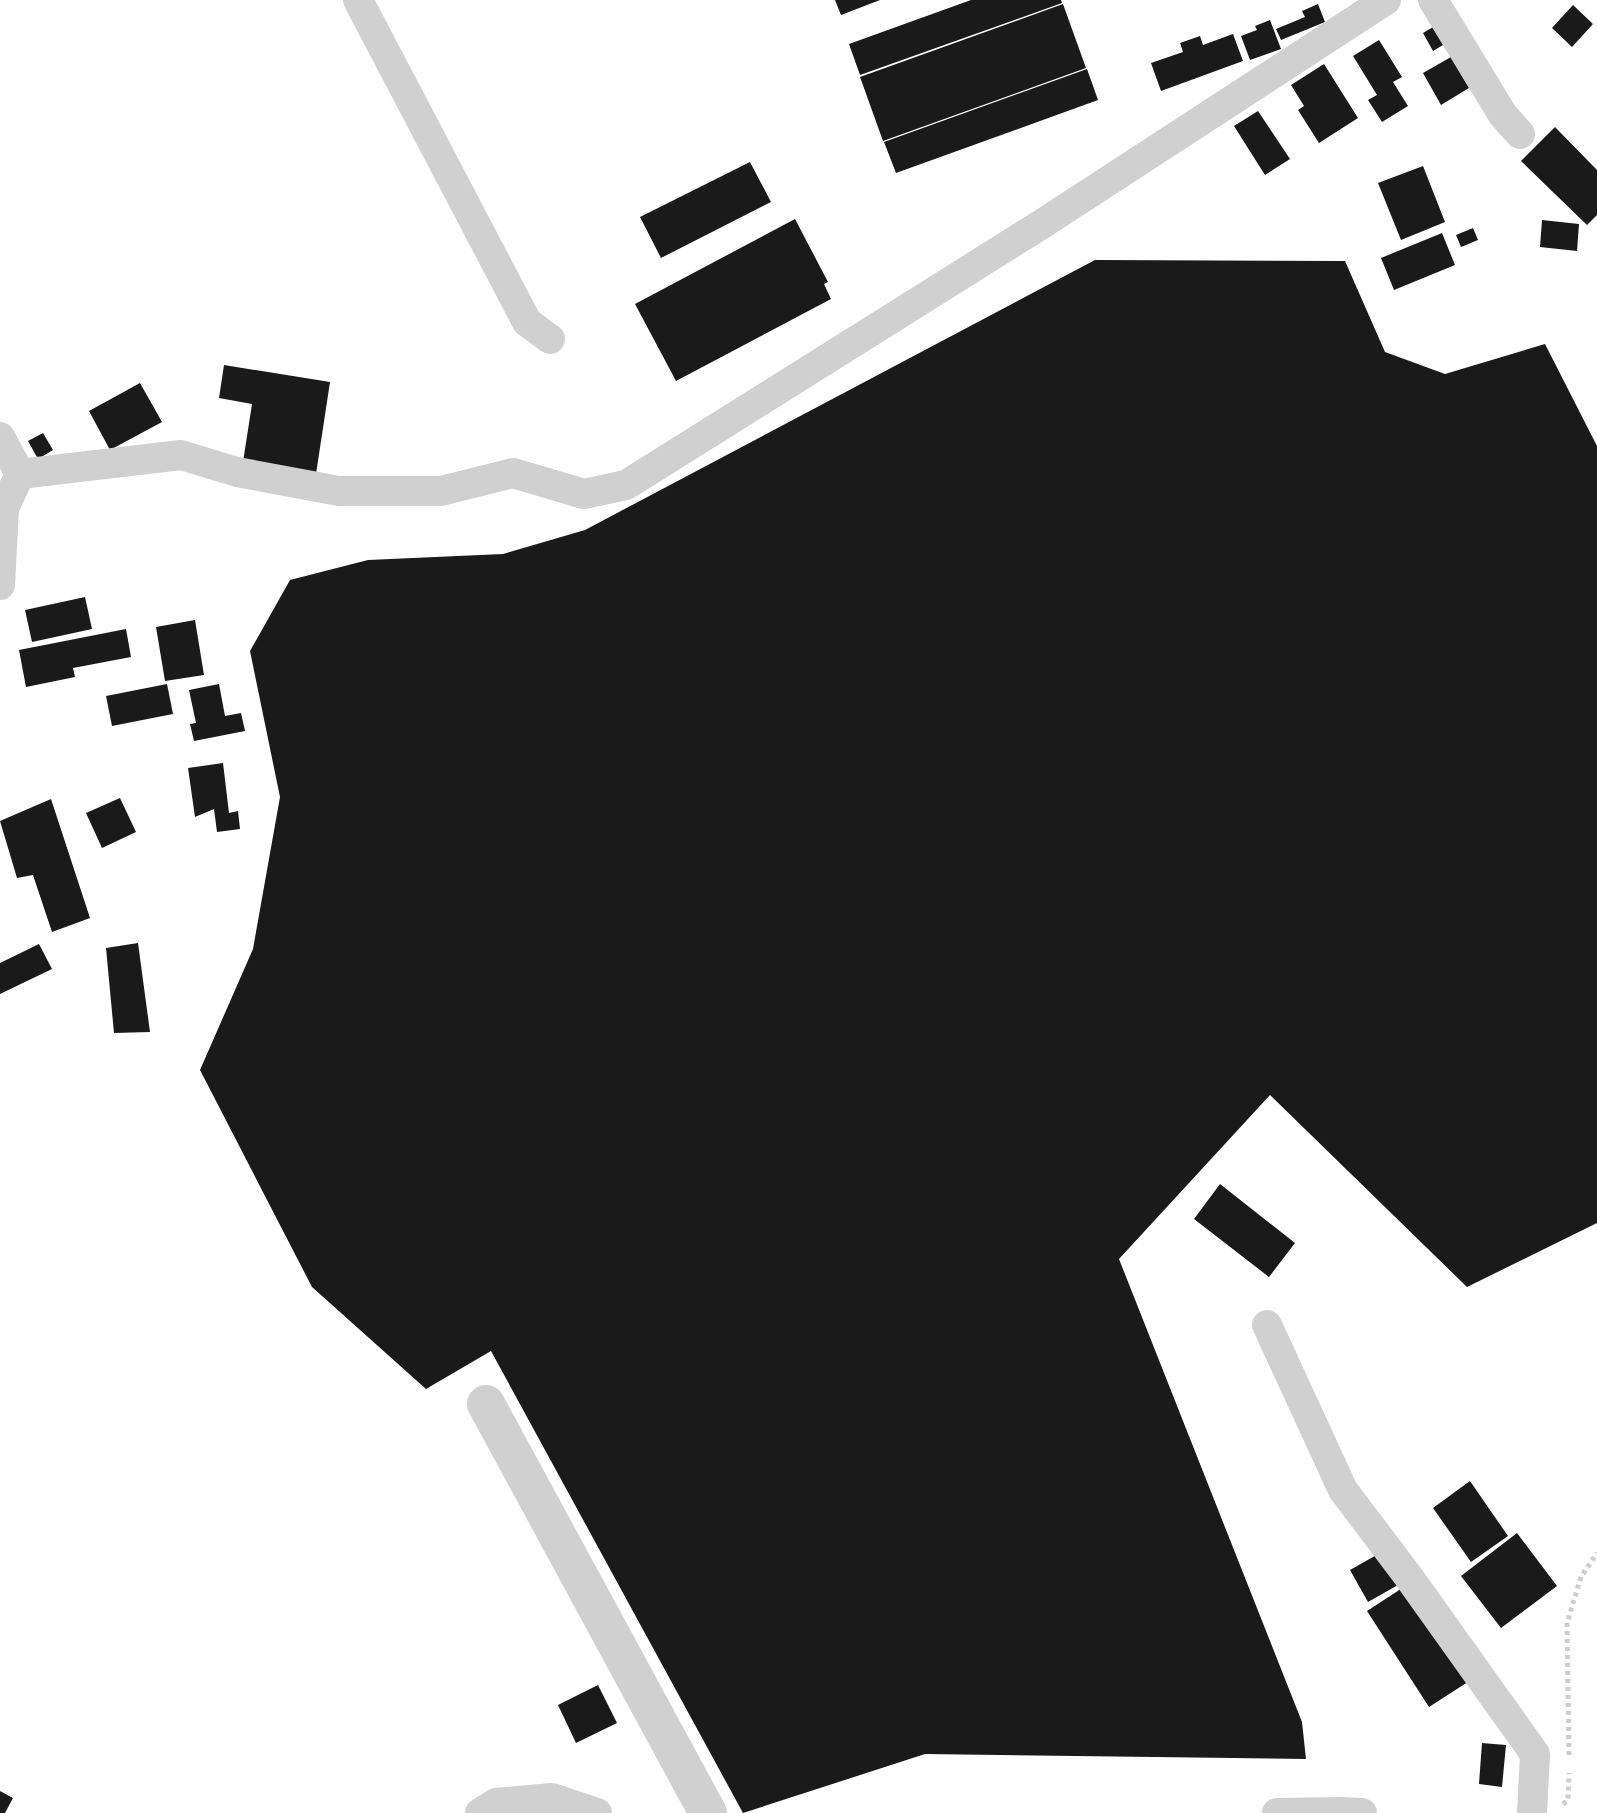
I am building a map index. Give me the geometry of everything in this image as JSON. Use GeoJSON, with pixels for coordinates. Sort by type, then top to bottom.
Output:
{"type":"FeatureCollection","features":[{"type":"Feature","properties":{"kind":"street"},"geometry":{"type":"LineString","coordinates":[[358,0],[527,322],[550,339]]}},
{"type":"Feature","properties":{"kind":"street"},"geometry":{"type":"LineString","coordinates":[[20,474],[181,455],[237,472],[339,491],[441,491],[513,473],[584,494],[626,485],[1042,224],[1386,0]]}},
{"type":"Feature","properties":{"kind":"street"},"geometry":{"type":"LineString","coordinates":[[1433,0],[1503,115],[1520,134]]}},
{"type":"Feature","properties":{"kind":"street"},"geometry":{"type":"LineString","coordinates":[[0,437],[20,474]]}},
{"type":"Feature","properties":{"kind":"street"},"geometry":{"type":"LineString","coordinates":[[0,585],[4,508],[20,474]]}},
{"type":"Feature","properties":{"kind":"street"},"geometry":{"type":"LineString","coordinates":[[1267,1325],[1343,1490],[1535,1754],[1546,1810]]}},
{"type":"Feature","properties":{"kind":"street"},"geometry":{"type":"LineString","coordinates":[[486,1404],[708,1813]]}},
{"type":"Feature","properties":{"kind":"street"},"geometry":{"type":"LineString","coordinates":[[480,1813],[496,1803],[552,1798],[597,1813]]}},
{"type":"Feature","properties":{"kind":"street"},"geometry":{"type":"LineString","coordinates":[[1277,1813],[1362,1813]]}},
{"type":"Feature","properties":{"kind":"path"},"geometry":{"type":"LineString","coordinates":[[1546,1810],[1568,1800],[1567,1623],[1581,1577],[1597,1553]]}},
{"type":"Feature","properties":{"kind":"building"},"geometry":{"type":"Polygon","coordinates":[[[835,0],[880,0],[841,15],[835,0]]]}},
{"type":"Feature","properties":{"kind":"building"},"geometry":{"type":"Polygon","coordinates":[[[971,0],[1061,0],[1062,3],[860,75],[849,44],[971,0]]]}},
{"type":"Feature","properties":{"kind":"building"},"geometry":{"type":"Polygon","coordinates":[[[1063,4],[1086,68],[883,141],[860,77],[1063,4]]]}},
{"type":"Feature","properties":{"kind":"building"},"geometry":{"type":"Polygon","coordinates":[[[1318,4],[1325,22],[1281,40],[1276,29],[1305,17],[1302,11],[1318,4]]]}},
{"type":"Feature","properties":{"kind":"building"},"geometry":{"type":"Polygon","coordinates":[[[1573,5],[1593,24],[1572,47],[1552,28],[1573,5]]]}},
{"type":"Feature","properties":{"kind":"building"},"geometry":{"type":"Polygon","coordinates":[[[1270,20],[1281,49],[1250,60],[1241,36],[1257,30],[1255,26],[1270,20]]]}},
{"type":"Feature","properties":{"kind":"building"},"geometry":{"type":"Polygon","coordinates":[[[1438,24],[1448,42],[1433,51],[1423,33],[1438,24]]]}},
{"type":"Feature","properties":{"kind":"building"},"geometry":{"type":"Polygon","coordinates":[[[1233,34],[1243,61],[1161,91],[1151,63],[1183,52],[1180,43],[1200,36],[1203,45],[1233,34]]]}},
{"type":"Feature","properties":{"kind":"building"},"geometry":{"type":"Polygon","coordinates":[[[1379,40],[1402,77],[1393,82],[1408,106],[1382,122],[1368,100],[1377,95],[1353,56],[1379,40]]]}},
{"type":"Feature","properties":{"kind":"building"},"geometry":{"type":"Polygon","coordinates":[[[1451,57],[1469,88],[1441,105],[1423,73],[1451,57]]]}},
{"type":"Feature","properties":{"kind":"building"},"geometry":{"type":"Polygon","coordinates":[[[1324,64],[1358,118],[1319,143],[1298,110],[1304,106],[1291,85],[1324,64]]]}},
{"type":"Feature","properties":{"kind":"building"},"geometry":{"type":"Polygon","coordinates":[[[1087,69],[1098,100],[896,173],[884,142],[1087,69]]]}},
{"type":"Feature","properties":{"kind":"building"},"geometry":{"type":"Polygon","coordinates":[[[1258,111],[1290,159],[1265,175],[1234,126],[1258,111]]]}},
{"type":"Feature","properties":{"kind":"building"},"geometry":{"type":"Polygon","coordinates":[[[1555,127],[1597,170],[1597,215],[1587,225],[1521,161],[1555,127]]]}},
{"type":"Feature","properties":{"kind":"building"},"geometry":{"type":"Polygon","coordinates":[[[750,162],[771,202],[661,258],[640,217],[750,162]]]}},
{"type":"Feature","properties":{"kind":"building"},"geometry":{"type":"Polygon","coordinates":[[[1423,166],[1445,222],[1401,240],[1378,183],[1423,166]]]}},
{"type":"Feature","properties":{"kind":"building"},"geometry":{"type":"Polygon","coordinates":[[[795,219],[828,282],[824,284],[831,299],[676,381],[635,304],[795,219]]]}},
{"type":"Feature","properties":{"kind":"building"},"geometry":{"type":"Polygon","coordinates":[[[1542,220],[1579,224],[1577,251],[1540,247],[1542,220]]]}},
{"type":"Feature","properties":{"kind":"building"},"geometry":{"type":"Polygon","coordinates":[[[1473,228],[1478,240],[1461,247],[1456,235],[1473,228]]]}},
{"type":"Feature","properties":{"kind":"building"},"geometry":{"type":"Polygon","coordinates":[[[1442,233],[1455,265],[1394,290],[1381,258],[1442,233]]]}},
{"type":"Feature","properties":{"kind":"building"},"geometry":{"type":"Polygon","coordinates":[[[1095,260],[1345,261],[1385,352],[1445,374],[1545,344],[1597,446],[1597,1223],[1467,1287],[1270,1095],[1119,1259],[1302,1722],[1306,1759],[925,1754],[743,1813],[491,1351],[426,1389],[312,1287],[200,1070],[253,949],[280,797],[250,651],[290,580],[368,560],[503,554],[585,530],[1095,260]]]}},
{"type":"Feature","properties":{"kind":"building"},"geometry":{"type":"Polygon","coordinates":[[[224,365],[330,382],[316,474],[243,462],[252,404],[219,398],[224,365]]]}},
{"type":"Feature","properties":{"kind":"building"},"geometry":{"type":"Polygon","coordinates":[[[140,383],[162,422],[110,450],[89,411],[140,383]]]}},
{"type":"Feature","properties":{"kind":"building"},"geometry":{"type":"Polygon","coordinates":[[[43,433],[53,450],[38,459],[28,441],[43,433]]]}},
{"type":"Feature","properties":{"kind":"building"},"geometry":{"type":"Polygon","coordinates":[[[85,597],[92,629],[32,642],[25,610],[85,597]]]}},
{"type":"Feature","properties":{"kind":"building"},"geometry":{"type":"Polygon","coordinates":[[[195,620],[204,675],[165,681],[156,627],[195,620]]]}},
{"type":"Feature","properties":{"kind":"building"},"geometry":{"type":"Polygon","coordinates":[[[126,629],[131,657],[73,668],[75,677],[26,687],[19,650],[126,629]]]}},
{"type":"Feature","properties":{"kind":"building"},"geometry":{"type":"Polygon","coordinates":[[[167,684],[173,714],[112,726],[106,696],[167,684]]]}},
{"type":"Feature","properties":{"kind":"building"},"geometry":{"type":"Polygon","coordinates":[[[219,684],[225,716],[241,713],[245,731],[194,741],[190,724],[196,723],[189,690],[219,684]]]}},
{"type":"Feature","properties":{"kind":"building"},"geometry":{"type":"Polygon","coordinates":[[[223,763],[229,813],[238,811],[240,829],[217,832],[214,809],[195,817],[188,768],[223,763]]]}},
{"type":"Feature","properties":{"kind":"building"},"geometry":{"type":"Polygon","coordinates":[[[120,798],[136,832],[102,848],[86,813],[120,798]]]}},
{"type":"Feature","properties":{"kind":"building"},"geometry":{"type":"Polygon","coordinates":[[[51,799],[90,918],[52,932],[33,875],[17,878],[0,821],[51,799]]]}},
{"type":"Feature","properties":{"kind":"building"},"geometry":{"type":"Polygon","coordinates":[[[138,943],[150,1032],[114,1033],[106,948],[138,943]]]}},
{"type":"Feature","properties":{"kind":"building"},"geometry":{"type":"Polygon","coordinates":[[[39,944],[52,969],[0,994],[0,963],[39,944]]]}},
{"type":"Feature","properties":{"kind":"building"},"geometry":{"type":"Polygon","coordinates":[[[1220,1184],[1295,1243],[1269,1277],[1194,1219],[1220,1184]]]}},
{"type":"Feature","properties":{"kind":"building"},"geometry":{"type":"Polygon","coordinates":[[[1470,1481],[1508,1536],[1471,1562],[1433,1508],[1470,1481]]]}},
{"type":"Feature","properties":{"kind":"building"},"geometry":{"type":"Polygon","coordinates":[[[1517,1533],[1557,1586],[1501,1628],[1461,1576],[1517,1533]]]}},
{"type":"Feature","properties":{"kind":"building"},"geometry":{"type":"Polygon","coordinates":[[[1380,1553],[1398,1585],[1368,1602],[1350,1570],[1380,1553]]]}},
{"type":"Feature","properties":{"kind":"building"},"geometry":{"type":"Polygon","coordinates":[[[1410,1583],[1471,1680],[1429,1707],[1367,1611],[1410,1583]]]}},
{"type":"Feature","properties":{"kind":"building"},"geometry":{"type":"Polygon","coordinates":[[[598,1685],[617,1723],[576,1743],[558,1705],[598,1685]]]}},
{"type":"Feature","properties":{"kind":"building"},"geometry":{"type":"Polygon","coordinates":[[[1482,1743],[1506,1745],[1502,1787],[1479,1784],[1482,1743]]]}},
{"type":"Feature","properties":{"kind":"building"},"geometry":{"type":"Polygon","coordinates":[[[0,1791],[13,1798],[5,1813],[0,1813],[0,1791]]]}}]}
